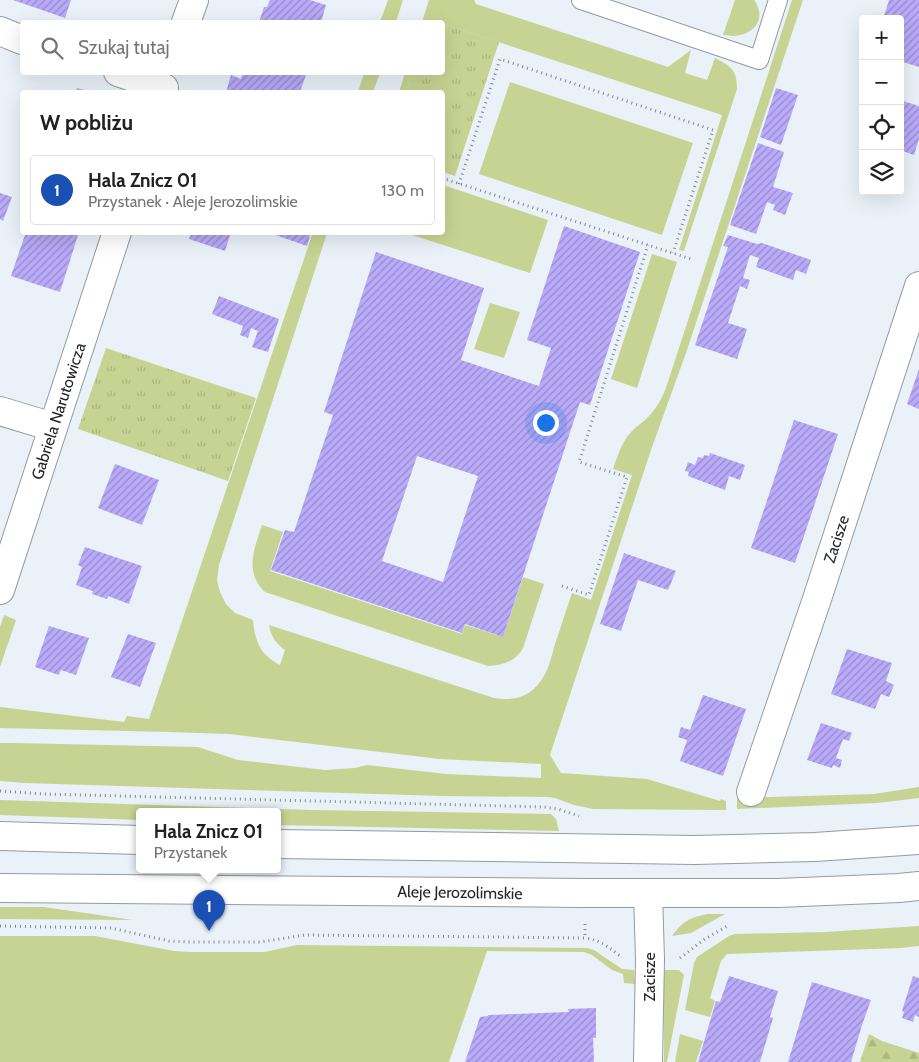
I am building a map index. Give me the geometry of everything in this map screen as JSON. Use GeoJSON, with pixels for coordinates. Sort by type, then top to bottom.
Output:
{"type":"FeatureCollection","features":[{"type":"Feature","properties":{"kind":"main road"},"geometry":{"type":"LineString","coordinates":[[187,20],[194,0]]}},
{"type":"Feature","properties":{"kind":"main road"},"geometry":{"type":"LineString","coordinates":[[0,31],[20,39]]}},
{"type":"Feature","properties":{"kind":"main road"},"geometry":{"type":"LineString","coordinates":[[130,75],[165,84]]}},
{"type":"Feature","properties":{"kind":"main road","name":"Gabriela Narutowicza"},"geometry":{"type":"LineString","coordinates":[[0,590],[115,235]]}},
{"type":"Feature","properties":{"kind":"main road","name":"Zacisze"},"geometry":{"type":"LineString","coordinates":[[751,792],[817,599],[919,286]]}},
{"type":"Feature","properties":{"kind":"main road"},"geometry":{"type":"LineString","coordinates":[[0,411],[53,427]]}},
{"type":"Feature","properties":{"kind":"main road"},"geometry":{"type":"LineString","coordinates":[[0,836],[136,840]]}},
{"type":"Feature","properties":{"kind":"main road"},"geometry":{"type":"LineString","coordinates":[[281,844],[695,850],[815,847],[919,840]]}},
{"type":"Feature","properties":{"kind":"main road","name":"Aleje Jerozolimskie"},"geometry":{"type":"LineString","coordinates":[[0,888],[778,893],[919,886]]}},
{"type":"Feature","properties":{"kind":"main road","name":"Zacisze"},"geometry":{"type":"LineString","coordinates":[[648,893],[650,959],[648,1062]]}},
{"type":"Feature","properties":{"kind":"lane"},"geometry":{"type":"LineString","coordinates":[[581,0],[759,60],[778,0]]}},
{"type":"Feature","properties":{"kind":"path"},"geometry":{"type":"LineString","coordinates":[[459,184],[500,59],[519,65],[713,130],[673,253]]}},
{"type":"Feature","properties":{"kind":"path"},"geometry":{"type":"LineString","coordinates":[[445,179],[694,260]]}},
{"type":"Feature","properties":{"kind":"path"},"geometry":{"type":"LineString","coordinates":[[562,586],[589,595],[627,477],[579,462],[648,245]]}},
{"type":"Feature","properties":{"kind":"path"},"geometry":{"type":"LineString","coordinates":[[0,791],[74,795],[544,807],[558,809],[582,817]]}},
{"type":"Feature","properties":{"kind":"path"},"geometry":{"type":"LineString","coordinates":[[676,959],[679,959],[705,938],[725,926],[733,924]]}},
{"type":"Feature","properties":{"kind":"path"},"geometry":{"type":"LineString","coordinates":[[0,926],[111,928],[169,941],[188,942],[260,942],[305,935],[585,938],[602,942],[622,957]]}},
{"type":"Feature","properties":{"kind":"path"},"geometry":{"type":"LineString","coordinates":[[585,926],[585,938]]}},
{"type":"Feature","properties":{"kind":"green space"},"geometry":{"type":"Polygon","coordinates":[[[388,0],[403,0],[397,20],[381,20],[388,0]]]}},
{"type":"Feature","properties":{"kind":"green space"},"geometry":{"type":"Polygon","coordinates":[[[429,0],[474,0],[476,4],[668,67],[691,50],[685,73],[707,80],[715,58],[726,64],[735,73],[737,89],[684,251],[679,250],[722,115],[445,25],[445,20],[423,20],[429,0]]]}},
{"type":"Feature","properties":{"kind":"green space"},"geometry":{"type":"Polygon","coordinates":[[[735,0],[754,0],[758,7],[759,19],[753,28],[742,35],[723,35],[735,0]]]}},
{"type":"Feature","properties":{"kind":"green space"},"geometry":{"type":"Polygon","coordinates":[[[792,0],[803,0],[550,755],[561,773],[647,779],[720,801],[721,799],[726,801],[726,810],[593,809],[549,797],[442,796],[0,781],[0,743],[198,747],[238,760],[325,770],[355,768],[367,765],[446,774],[541,778],[541,764],[440,759],[229,734],[0,728],[0,707],[124,722],[127,716],[149,719],[312,235],[326,235],[219,565],[217,580],[226,604],[235,613],[253,620],[257,641],[263,652],[280,665],[285,650],[274,639],[269,625],[494,698],[517,698],[530,692],[541,681],[548,667],[572,593],[591,600],[632,475],[613,469],[626,439],[654,410],[666,388],[792,0]]]}},
{"type":"Feature","properties":{"kind":"green space"},"geometry":{"type":"Polygon","coordinates":[[[445,25],[499,42],[455,176],[445,173],[445,90],[407,90],[412,75],[445,75],[445,25]]]}},
{"type":"Feature","properties":{"kind":"green space"},"geometry":{"type":"Polygon","coordinates":[[[363,75],[379,75],[374,90],[359,90],[363,75]]]}},
{"type":"Feature","properties":{"kind":"green space"},"geometry":{"type":"Polygon","coordinates":[[[404,75],[412,75],[407,90],[400,90],[404,75]]]}},
{"type":"Feature","properties":{"kind":"green space"},"geometry":{"type":"Polygon","coordinates":[[[510,82],[693,143],[662,235],[479,174],[510,82]]]}},
{"type":"Feature","properties":{"kind":"green space"},"geometry":{"type":"Polygon","coordinates":[[[445,186],[548,220],[530,273],[412,235],[445,235],[445,186]]]}},
{"type":"Feature","properties":{"kind":"green space"},"geometry":{"type":"Polygon","coordinates":[[[652,254],[677,262],[637,388],[611,379],[652,254]]]}},
{"type":"Feature","properties":{"kind":"green space"},"geometry":{"type":"Polygon","coordinates":[[[490,303],[520,312],[504,358],[474,349],[490,303]]]}},
{"type":"Feature","properties":{"kind":"green space"},"geometry":{"type":"Polygon","coordinates":[[[106,348],[256,398],[228,481],[78,429],[106,348]]]}},
{"type":"Feature","properties":{"kind":"green space"},"geometry":{"type":"Polygon","coordinates":[[[262,525],[283,532],[270,571],[462,634],[465,625],[503,637],[523,577],[544,584],[523,648],[512,660],[499,665],[488,666],[265,592],[255,577],[253,569],[254,552],[262,525]]]}},
{"type":"Feature","properties":{"kind":"green space"},"geometry":{"type":"Polygon","coordinates":[[[4,615],[16,620],[0,667],[0,627],[4,615]]]}},
{"type":"Feature","properties":{"kind":"green space"},"geometry":{"type":"Polygon","coordinates":[[[919,787],[919,798],[877,803],[737,809],[737,798],[874,794],[919,787]]]}},
{"type":"Feature","properties":{"kind":"green space"},"geometry":{"type":"Polygon","coordinates":[[[0,800],[250,808],[136,808],[136,820],[0,815],[0,800]]]}},
{"type":"Feature","properties":{"kind":"green space"},"geometry":{"type":"Polygon","coordinates":[[[281,809],[551,814],[556,819],[559,831],[281,825],[281,809]]]}},
{"type":"Feature","properties":{"kind":"green space"},"geometry":{"type":"Polygon","coordinates":[[[0,907],[44,907],[133,920],[0,919],[0,907]]]}},
{"type":"Feature","properties":{"kind":"green space"},"geometry":{"type":"Polygon","coordinates":[[[707,914],[725,914],[691,933],[672,936],[687,921],[707,914]]]}},
{"type":"Feature","properties":{"kind":"green space"},"geometry":{"type":"Polygon","coordinates":[[[919,926],[919,946],[727,954],[721,961],[710,998],[715,1001],[710,1017],[685,1010],[694,963],[697,957],[729,936],[735,934],[825,932],[919,926]]]}},
{"type":"Feature","properties":{"kind":"green space"},"geometry":{"type":"Polygon","coordinates":[[[0,936],[95,936],[174,951],[189,952],[265,952],[297,945],[587,948],[594,950],[622,969],[634,970],[635,984],[624,983],[623,974],[612,970],[592,955],[584,952],[487,951],[449,1062],[0,1062],[0,936]]]}},
{"type":"Feature","properties":{"kind":"green space"},"geometry":{"type":"Polygon","coordinates":[[[664,970],[679,970],[684,975],[667,1062],[664,1062],[664,970]]]}},
{"type":"Feature","properties":{"kind":"green space"},"geometry":{"type":"Polygon","coordinates":[[[680,1034],[703,1041],[696,1062],[675,1062],[680,1034]]]}},
{"type":"Feature","properties":{"kind":"green space"},"geometry":{"type":"Polygon","coordinates":[[[869,1034],[882,1041],[919,1053],[919,1062],[860,1062],[869,1034]]]}},
{"type":"Feature","properties":{"kind":"building"},"geometry":{"type":"Polygon","coordinates":[[[13,0],[71,0],[65,18],[13,0]]]}},
{"type":"Feature","properties":{"kind":"building"},"geometry":{"type":"Polygon","coordinates":[[[270,0],[310,0],[326,5],[322,20],[260,20],[264,7],[267,7],[270,0]]]}},
{"type":"Feature","properties":{"kind":"building"},"geometry":{"type":"Polygon","coordinates":[[[889,0],[919,0],[919,67],[904,62],[904,15],[884,15],[889,0]]]}},
{"type":"Feature","properties":{"kind":"building"},"geometry":{"type":"Polygon","coordinates":[[[231,75],[241,79],[242,75],[306,75],[301,90],[227,90],[231,75]]]}},
{"type":"Feature","properties":{"kind":"building"},"geometry":{"type":"Polygon","coordinates":[[[776,88],[798,95],[781,145],[760,137],[776,88]]]}},
{"type":"Feature","properties":{"kind":"building"},"geometry":{"type":"Polygon","coordinates":[[[904,101],[919,106],[919,139],[914,155],[904,151],[904,101]]]}},
{"type":"Feature","properties":{"kind":"building"},"geometry":{"type":"Polygon","coordinates":[[[758,143],[784,152],[773,187],[793,193],[785,215],[773,210],[775,205],[767,202],[756,234],[730,225],[758,143]]]}},
{"type":"Feature","properties":{"kind":"building"},"geometry":{"type":"Polygon","coordinates":[[[0,193],[12,197],[3,221],[0,219],[0,193]]]}},
{"type":"Feature","properties":{"kind":"building"},"geometry":{"type":"Polygon","coordinates":[[[564,226],[640,252],[590,405],[580,402],[503,637],[465,624],[462,633],[271,570],[285,530],[294,532],[333,415],[324,412],[376,252],[484,288],[461,360],[539,386],[551,348],[527,340],[564,226]],[[417,456],[382,561],[443,582],[478,476],[417,456]]]}},
{"type":"Feature","properties":{"kind":"building"},"geometry":{"type":"Polygon","coordinates":[[[25,235],[78,235],[60,292],[11,276],[25,235]]]}},
{"type":"Feature","properties":{"kind":"building"},"geometry":{"type":"Polygon","coordinates":[[[191,235],[230,235],[225,251],[189,239],[191,235]]]}},
{"type":"Feature","properties":{"kind":"building"},"geometry":{"type":"Polygon","coordinates":[[[276,235],[310,235],[307,246],[276,235]]]}},
{"type":"Feature","properties":{"kind":"building"},"geometry":{"type":"Polygon","coordinates":[[[728,235],[757,244],[762,243],[811,260],[806,274],[796,270],[793,280],[756,267],[759,258],[750,255],[743,278],[750,280],[747,289],[740,286],[728,323],[747,329],[737,359],[695,345],[728,247],[723,246],[728,235]]]}},
{"type":"Feature","properties":{"kind":"building"},"geometry":{"type":"Polygon","coordinates":[[[219,296],[279,319],[268,352],[252,347],[258,331],[251,328],[248,338],[240,335],[243,326],[212,314],[219,296]]]}},
{"type":"Feature","properties":{"kind":"building"},"geometry":{"type":"Polygon","coordinates":[[[919,369],[919,409],[907,404],[919,369]]]}},
{"type":"Feature","properties":{"kind":"building"},"geometry":{"type":"Polygon","coordinates":[[[794,420],[838,434],[795,563],[751,548],[794,420]]]}},
{"type":"Feature","properties":{"kind":"building"},"geometry":{"type":"Polygon","coordinates":[[[710,453],[745,465],[740,480],[729,476],[725,490],[688,476],[689,472],[685,471],[688,462],[695,465],[698,457],[709,456],[710,453]]]}},
{"type":"Feature","properties":{"kind":"building"},"geometry":{"type":"Polygon","coordinates":[[[115,464],[159,480],[142,525],[98,508],[115,464]]]}},
{"type":"Feature","properties":{"kind":"building"},"geometry":{"type":"Polygon","coordinates":[[[85,547],[142,566],[129,604],[108,596],[107,599],[92,594],[93,591],[76,585],[82,567],[78,565],[85,547]]]}},
{"type":"Feature","properties":{"kind":"building"},"geometry":{"type":"Polygon","coordinates":[[[624,553],[676,571],[668,590],[638,580],[621,631],[600,624],[624,553]]]}},
{"type":"Feature","properties":{"kind":"building"},"geometry":{"type":"Polygon","coordinates":[[[49,626],[89,638],[76,675],[61,670],[59,675],[35,667],[49,626]]]}},
{"type":"Feature","properties":{"kind":"building"},"geometry":{"type":"Polygon","coordinates":[[[128,634],[156,643],[140,687],[111,677],[128,634]]]}},
{"type":"Feature","properties":{"kind":"building"},"geometry":{"type":"Polygon","coordinates":[[[847,649],[892,663],[886,681],[894,685],[889,697],[881,694],[875,709],[831,694],[847,649]]]}},
{"type":"Feature","properties":{"kind":"building"},"geometry":{"type":"Polygon","coordinates":[[[703,695],[746,709],[723,776],[680,761],[687,740],[678,737],[681,727],[690,730],[703,695]]]}},
{"type":"Feature","properties":{"kind":"building"},"geometry":{"type":"Polygon","coordinates":[[[821,723],[852,733],[849,741],[843,739],[836,758],[842,760],[840,768],[833,765],[832,768],[807,760],[821,723]]]}},
{"type":"Feature","properties":{"kind":"building"},"geometry":{"type":"Polygon","coordinates":[[[729,976],[778,991],[770,1017],[773,1018],[760,1062],[698,1062],[716,1001],[720,1002],[729,976]]]}},
{"type":"Feature","properties":{"kind":"building"},"geometry":{"type":"Polygon","coordinates":[[[913,976],[919,978],[919,1017],[915,1015],[913,1022],[902,1018],[904,1012],[902,1011],[913,976]]]}},
{"type":"Feature","properties":{"kind":"building"},"geometry":{"type":"Polygon","coordinates":[[[812,982],[871,1000],[851,1062],[788,1062],[812,982]]]}},
{"type":"Feature","properties":{"kind":"building"},"geometry":{"type":"Polygon","coordinates":[[[596,1008],[596,1038],[593,1038],[594,1062],[465,1062],[480,1017],[488,1015],[569,1012],[568,1009],[596,1008]]]}},
{"type":"Feature","properties":{"kind":"place","name":"Hala Znicz 01"},"geometry":{"type":"Point","coordinates":[209,931]}}]}
